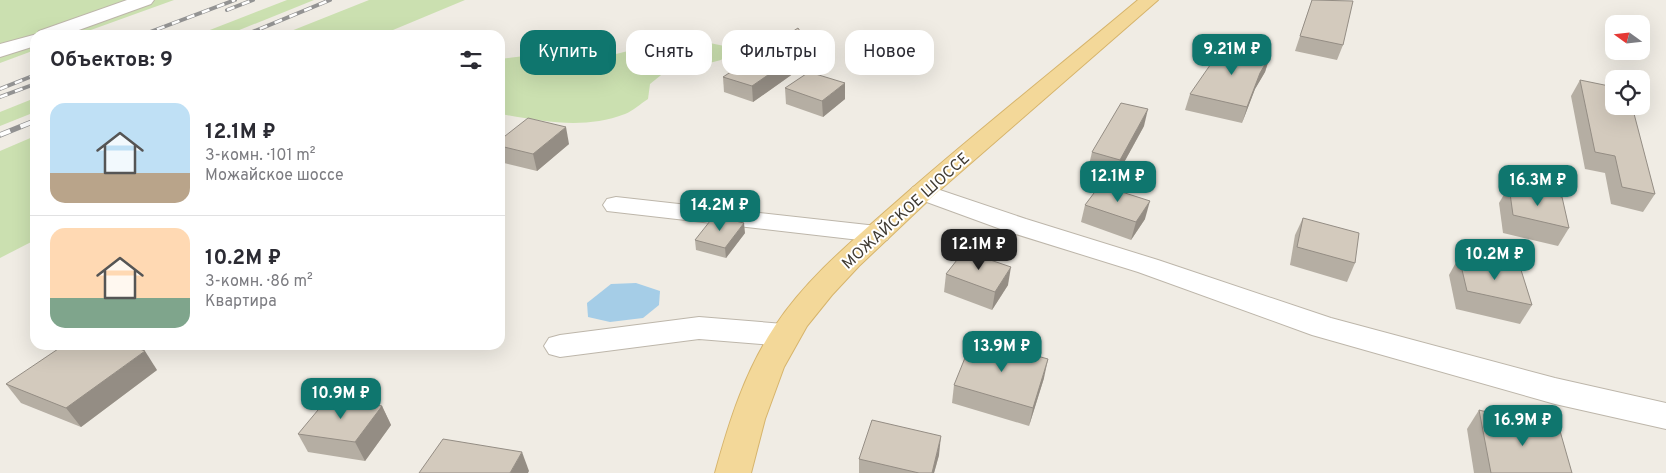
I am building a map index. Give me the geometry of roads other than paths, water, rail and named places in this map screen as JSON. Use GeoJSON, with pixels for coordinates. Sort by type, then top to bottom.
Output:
{"type":"FeatureCollection","features":[{"type":"Feature","properties":{"kind":"main road","name":"МОЖАЙСКОЕ ШОССЕ"},"geometry":{"type":"LineString","coordinates":[[733,473],[752,406],[768,367],[784,335],[808,302],[837,270],[922,192],[1149,0]]}},
{"type":"Feature","properties":{"kind":"street"},"geometry":{"type":"LineString","coordinates":[[60,30],[145,0]]}},
{"type":"Feature","properties":{"kind":"street"},"geometry":{"type":"LineString","coordinates":[[0,52],[30,41]]}},
{"type":"Feature","properties":{"kind":"street"},"geometry":{"type":"LineString","coordinates":[[922,192],[1016,225],[1148,266],[1323,327],[1555,391],[1666,416]]}},
{"type":"Feature","properties":{"kind":"street"},"geometry":{"type":"LineString","coordinates":[[616,205],[876,234]]}},
{"type":"Feature","properties":{"kind":"street"},"geometry":{"type":"LineString","coordinates":[[560,346],[699,328],[784,335]]}},
{"type":"Feature","properties":{"kind":"water"},"geometry":{"type":"Polygon","coordinates":[[[636,283],[660,291],[659,305],[643,318],[610,322],[588,317],[587,303],[611,284],[636,283]]]}},
{"type":"Feature","properties":{"kind":"railway"},"geometry":{"type":"LineString","coordinates":[[155,30],[235,0]]}},
{"type":"Feature","properties":{"kind":"railway"},"geometry":{"type":"LineString","coordinates":[[227,10],[253,0]]}},
{"type":"Feature","properties":{"kind":"railway"},"geometry":{"type":"LineString","coordinates":[[257,30],[330,0]]}},
{"type":"Feature","properties":{"kind":"railway"},"geometry":{"type":"LineString","coordinates":[[0,89],[30,77]]}},
{"type":"Feature","properties":{"kind":"railway"},"geometry":{"type":"LineString","coordinates":[[0,97],[30,86]]}},
{"type":"Feature","properties":{"kind":"railway"},"geometry":{"type":"LineString","coordinates":[[0,135],[30,123]]}}]}
